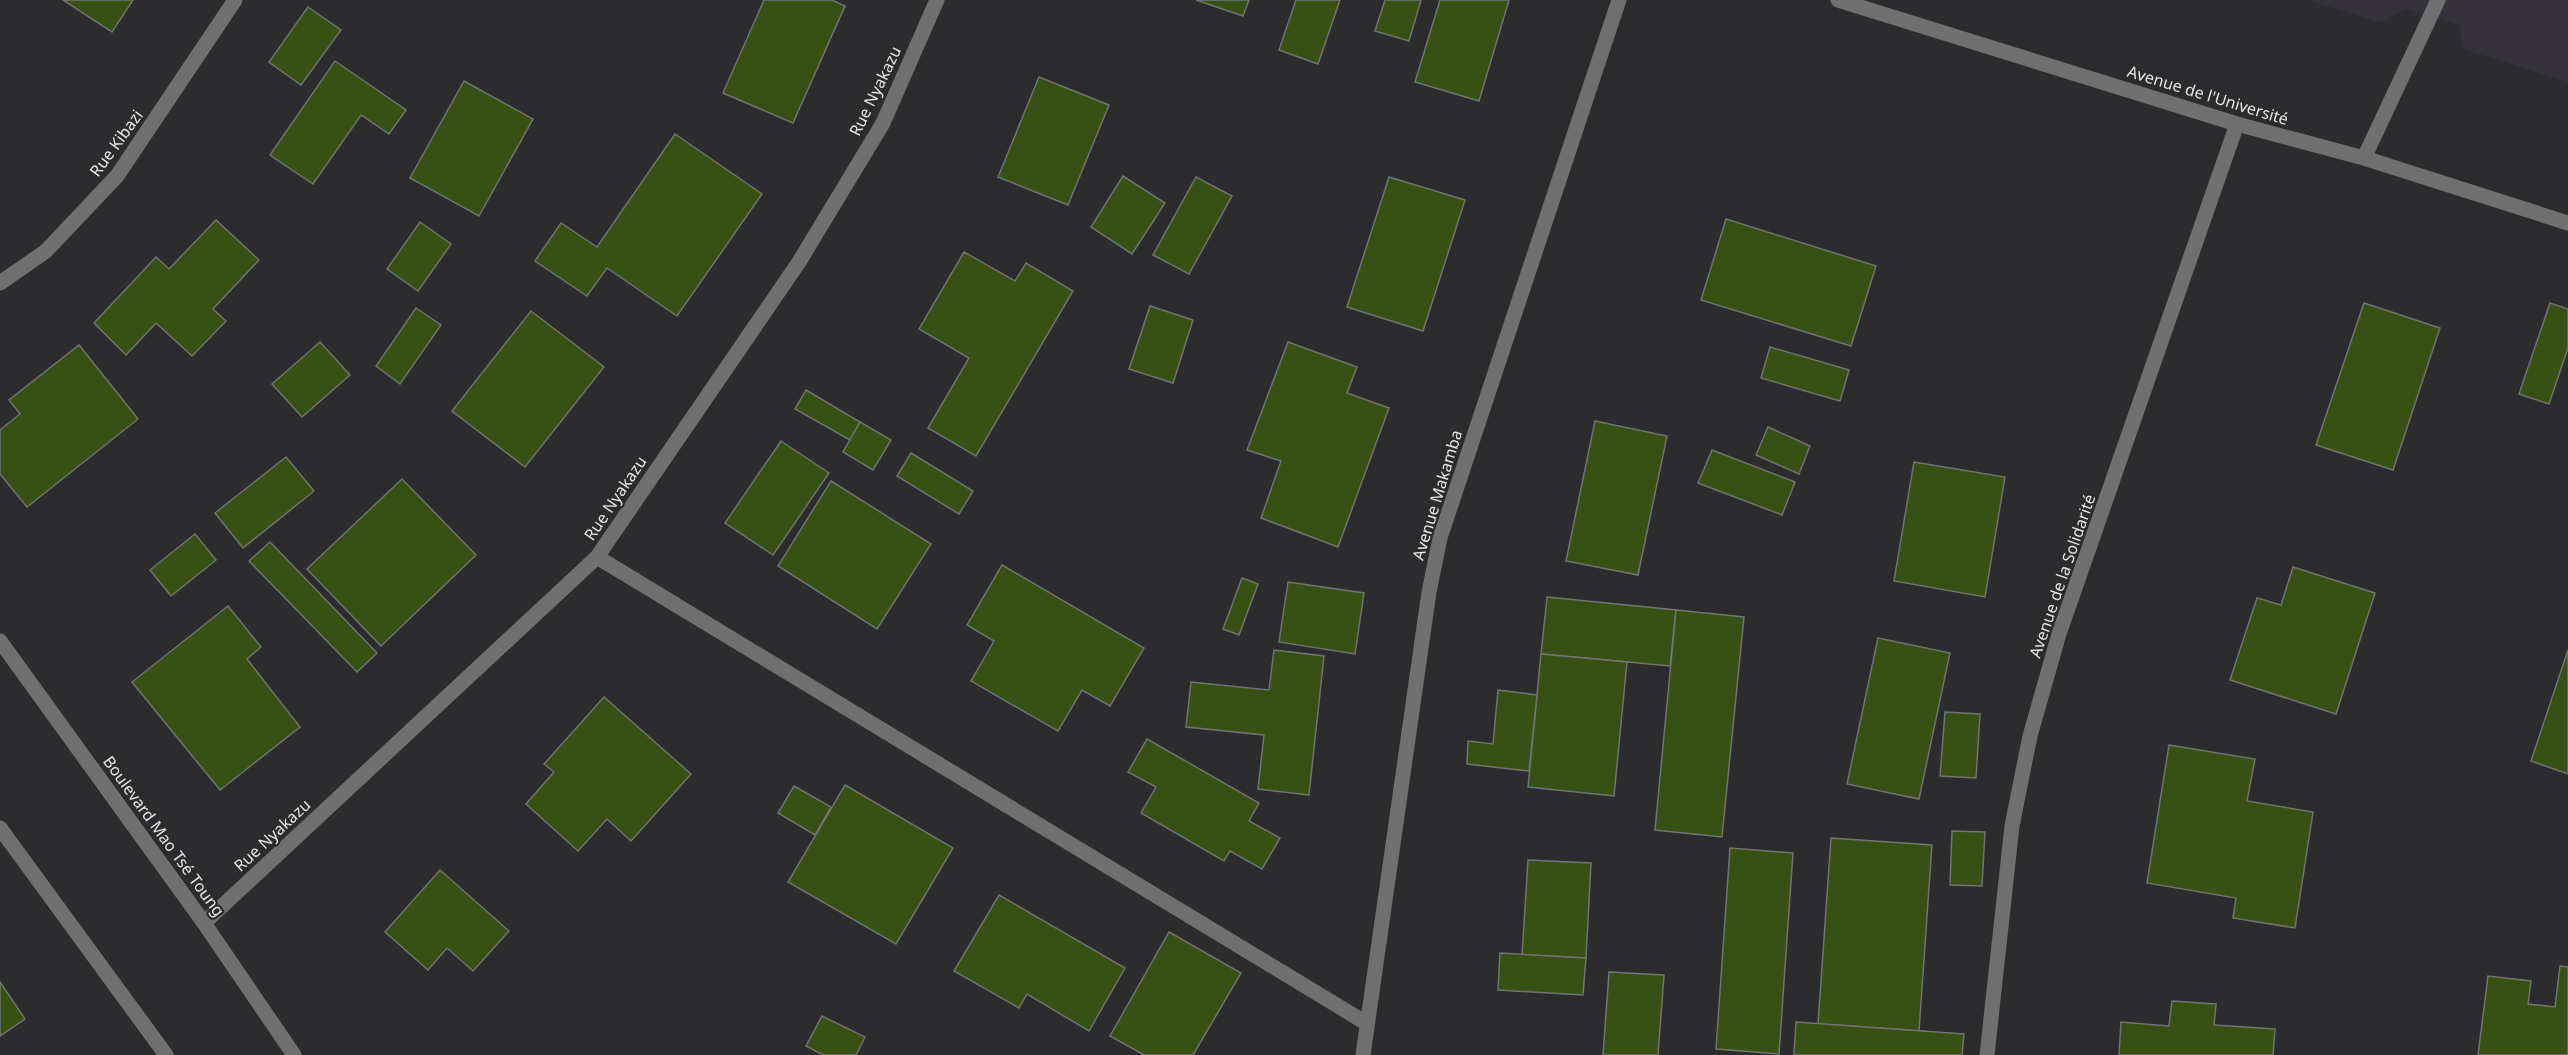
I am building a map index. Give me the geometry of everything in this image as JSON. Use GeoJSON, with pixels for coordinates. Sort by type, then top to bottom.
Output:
{"type":"FeatureCollection","features":[{"type":"Feature","properties":{"kind":"street","name":"Rue Kibazi"},"geometry":{"type":"LineString","coordinates":[[0,283],[46,251],[117,176],[235,0]]}},
{"type":"Feature","properties":{"kind":"street","name":"Rue Nyakazu"},"geometry":{"type":"LineString","coordinates":[[204,922],[597,557],[799,262],[883,123],[937,0]]}},
{"type":"Feature","properties":{"kind":"street","name":"Avenue Makamba"},"geometry":{"type":"LineString","coordinates":[[1363,1055],[1428,592],[1440,538],[1619,0]]}},
{"type":"Feature","properties":{"kind":"street","name":"Avenue de l'Université"},"geometry":{"type":"LineString","coordinates":[[1838,0],[2237,124],[2364,158],[2568,223]]}},
{"type":"Feature","properties":{"kind":"street"},"geometry":{"type":"LineString","coordinates":[[2364,158],[2438,0]]}},
{"type":"Feature","properties":{"kind":"street","name":"Avenue de la Solidarité"},"geometry":{"type":"LineString","coordinates":[[1987,1055],[2012,826],[2030,736],[2059,634],[2237,124]]}},
{"type":"Feature","properties":{"kind":"street"},"geometry":{"type":"LineString","coordinates":[[597,557],[1366,1023]]}},
{"type":"Feature","properties":{"kind":"street","name":"Boulevard Mao Tsé Toung"},"geometry":{"type":"LineString","coordinates":[[0,641],[204,922],[294,1055]]}},
{"type":"Feature","properties":{"kind":"street"},"geometry":{"type":"LineString","coordinates":[[0,828],[166,1055]]}},
{"type":"Feature","properties":{"kind":"shaded area"},"geometry":{"type":"Polygon","coordinates":[[[2307,0],[2568,0],[2568,82],[2463,49],[2459,25],[2405,9],[2381,23],[2307,0]]]}},
{"type":"Feature","properties":{"kind":"building"},"geometry":{"type":"Polygon","coordinates":[[[63,0],[133,0],[112,32],[63,0]]]}},
{"type":"Feature","properties":{"kind":"building"},"geometry":{"type":"Polygon","coordinates":[[[764,0],[832,0],[845,6],[793,123],[723,93],[764,0]]]}},
{"type":"Feature","properties":{"kind":"building"},"geometry":{"type":"Polygon","coordinates":[[[1196,0],[1249,0],[1243,16],[1196,0]]]}},
{"type":"Feature","properties":{"kind":"building"},"geometry":{"type":"Polygon","coordinates":[[[1296,0],[1340,0],[1318,64],[1279,50],[1296,0]]]}},
{"type":"Feature","properties":{"kind":"building"},"geometry":{"type":"Polygon","coordinates":[[[1385,0],[1421,0],[1409,41],[1375,31],[1385,0]]]}},
{"type":"Feature","properties":{"kind":"building"},"geometry":{"type":"Polygon","coordinates":[[[1440,0],[1509,0],[1479,101],[1415,82],[1440,0]]]}},
{"type":"Feature","properties":{"kind":"building"},"geometry":{"type":"Polygon","coordinates":[[[308,7],[341,30],[301,85],[269,62],[308,7]]]}},
{"type":"Feature","properties":{"kind":"building"},"geometry":{"type":"Polygon","coordinates":[[[335,61],[406,110],[389,134],[361,115],[313,184],[270,155],[335,61]]]}},
{"type":"Feature","properties":{"kind":"building"},"geometry":{"type":"Polygon","coordinates":[[[1039,77],[1109,105],[1068,205],[998,177],[1039,77]]]}},
{"type":"Feature","properties":{"kind":"building"},"geometry":{"type":"Polygon","coordinates":[[[464,81],[533,119],[479,216],[410,178],[464,81]]]}},
{"type":"Feature","properties":{"kind":"building"},"geometry":{"type":"Polygon","coordinates":[[[675,134],[762,194],[677,316],[607,268],[587,296],[535,261],[561,223],[597,247],[675,134]]]}},
{"type":"Feature","properties":{"kind":"building"},"geometry":{"type":"Polygon","coordinates":[[[1123,176],[1165,203],[1132,254],[1091,227],[1123,176]]]}},
{"type":"Feature","properties":{"kind":"building"},"geometry":{"type":"Polygon","coordinates":[[[1196,177],[1232,196],[1189,274],[1153,255],[1196,177]]]}},
{"type":"Feature","properties":{"kind":"building"},"geometry":{"type":"Polygon","coordinates":[[[1389,177],[1465,200],[1423,331],[1347,307],[1389,177]]]}},
{"type":"Feature","properties":{"kind":"building"},"geometry":{"type":"Polygon","coordinates":[[[1726,219],[1876,266],[1851,346],[1701,300],[1726,219]]]}},
{"type":"Feature","properties":{"kind":"building"},"geometry":{"type":"Polygon","coordinates":[[[216,220],[259,260],[213,309],[226,321],[192,356],[156,323],[126,355],[94,323],[156,257],[169,269],[216,220]]]}},
{"type":"Feature","properties":{"kind":"building"},"geometry":{"type":"Polygon","coordinates":[[[420,222],[451,244],[418,291],[387,269],[420,222]]]}},
{"type":"Feature","properties":{"kind":"building"},"geometry":{"type":"Polygon","coordinates":[[[964,252],[1015,281],[1026,263],[1073,291],[976,456],[928,428],[969,358],[919,329],[964,252]]]}},
{"type":"Feature","properties":{"kind":"building"},"geometry":{"type":"Polygon","coordinates":[[[2364,303],[2440,328],[2393,470],[2316,445],[2364,303]]]}},
{"type":"Feature","properties":{"kind":"building"},"geometry":{"type":"Polygon","coordinates":[[[2550,303],[2568,309],[2568,348],[2549,404],[2519,394],[2550,303]]]}},
{"type":"Feature","properties":{"kind":"building"},"geometry":{"type":"Polygon","coordinates":[[[1150,306],[1193,320],[1173,383],[1129,369],[1150,306]]]}},
{"type":"Feature","properties":{"kind":"building"},"geometry":{"type":"Polygon","coordinates":[[[416,308],[441,325],[400,384],[376,366],[416,308]]]}},
{"type":"Feature","properties":{"kind":"building"},"geometry":{"type":"Polygon","coordinates":[[[531,311],[604,367],[525,467],[452,411],[531,311]]]}},
{"type":"Feature","properties":{"kind":"building"},"geometry":{"type":"Polygon","coordinates":[[[320,342],[350,375],[302,417],[272,384],[320,342]]]}},
{"type":"Feature","properties":{"kind":"building"},"geometry":{"type":"Polygon","coordinates":[[[1288,342],[1357,367],[1347,393],[1389,408],[1338,547],[1261,518],[1281,461],[1247,450],[1288,342]]]}},
{"type":"Feature","properties":{"kind":"building"},"geometry":{"type":"Polygon","coordinates":[[[79,345],[138,419],[27,507],[0,474],[0,430],[20,414],[9,400],[79,345]]]}},
{"type":"Feature","properties":{"kind":"building"},"geometry":{"type":"Polygon","coordinates":[[[1770,347],[1849,370],[1840,401],[1761,378],[1770,347]]]}},
{"type":"Feature","properties":{"kind":"building"},"geometry":{"type":"Polygon","coordinates":[[[806,390],[860,422],[850,440],[795,409],[806,390]]]}},
{"type":"Feature","properties":{"kind":"building"},"geometry":{"type":"Polygon","coordinates":[[[1595,421],[1667,436],[1638,575],[1566,561],[1595,421]]]}},
{"type":"Feature","properties":{"kind":"building"},"geometry":{"type":"Polygon","coordinates":[[[860,422],[891,440],[873,470],[843,452],[860,422]]]}},
{"type":"Feature","properties":{"kind":"building"},"geometry":{"type":"Polygon","coordinates":[[[1768,427],[1810,446],[1799,474],[1756,455],[1768,427]]]}},
{"type":"Feature","properties":{"kind":"building"},"geometry":{"type":"Polygon","coordinates":[[[781,441],[829,473],[773,555],[725,523],[781,441]]]}},
{"type":"Feature","properties":{"kind":"building"},"geometry":{"type":"Polygon","coordinates":[[[1712,450],[1795,482],[1782,515],[1698,483],[1712,450]]]}},
{"type":"Feature","properties":{"kind":"building"},"geometry":{"type":"Polygon","coordinates":[[[911,453],[973,491],[959,514],[897,476],[911,453]]]}},
{"type":"Feature","properties":{"kind":"building"},"geometry":{"type":"Polygon","coordinates":[[[286,457],[314,491],[243,548],[215,513],[286,457]]]}},
{"type":"Feature","properties":{"kind":"building"},"geometry":{"type":"Polygon","coordinates":[[[1914,462],[2005,477],[1985,597],[1894,581],[1914,462]]]}},
{"type":"Feature","properties":{"kind":"building"},"geometry":{"type":"Polygon","coordinates":[[[402,479],[476,555],[381,646],[307,569],[402,479]]]}},
{"type":"Feature","properties":{"kind":"building"},"geometry":{"type":"Polygon","coordinates":[[[831,481],[931,544],[877,629],[778,566],[831,481]]]}},
{"type":"Feature","properties":{"kind":"building"},"geometry":{"type":"Polygon","coordinates":[[[195,534],[216,560],[171,596],[150,570],[195,534]]]}},
{"type":"Feature","properties":{"kind":"building"},"geometry":{"type":"Polygon","coordinates":[[[270,542],[377,653],[357,672],[249,561],[270,542]]]}},
{"type":"Feature","properties":{"kind":"building"},"geometry":{"type":"Polygon","coordinates":[[[1002,565],[1144,648],[1110,706],[1082,690],[1058,731],[971,681],[994,641],[967,625],[1002,565]]]}},
{"type":"Feature","properties":{"kind":"building"},"geometry":{"type":"Polygon","coordinates":[[[2293,567],[2375,593],[2336,714],[2230,680],[2257,598],[2281,605],[2293,567]]]}},
{"type":"Feature","properties":{"kind":"building"},"geometry":{"type":"Polygon","coordinates":[[[1242,578],[1258,584],[1239,635],[1223,629],[1242,578]]]}},
{"type":"Feature","properties":{"kind":"building"},"geometry":{"type":"Polygon","coordinates":[[[1288,582],[1364,593],[1355,654],[1279,642],[1288,582]]]}},
{"type":"Feature","properties":{"kind":"building"},"geometry":{"type":"Polygon","coordinates":[[[1547,597],[1676,610],[1670,666],[1541,654],[1547,597]]]}},
{"type":"Feature","properties":{"kind":"building"},"geometry":{"type":"Polygon","coordinates":[[[228,606],[261,647],[247,659],[300,727],[220,790],[132,682],[228,606]]]}},
{"type":"Feature","properties":{"kind":"building"},"geometry":{"type":"Polygon","coordinates":[[[1676,610],[1744,617],[1722,837],[1655,830],[1676,610]]]}},
{"type":"Feature","properties":{"kind":"building"},"geometry":{"type":"Polygon","coordinates":[[[1878,638],[1950,653],[1919,799],[1847,784],[1878,638]]]}},
{"type":"Feature","properties":{"kind":"building"},"geometry":{"type":"Polygon","coordinates":[[[1274,650],[1324,656],[1309,795],[1258,789],[1264,735],[1186,727],[1191,682],[1269,690],[1274,650]]]}},
{"type":"Feature","properties":{"kind":"building"},"geometry":{"type":"Polygon","coordinates":[[[2568,650],[2568,774],[2531,761],[2568,650]]]}},
{"type":"Feature","properties":{"kind":"building"},"geometry":{"type":"Polygon","coordinates":[[[1541,654],[1627,662],[1614,796],[1528,787],[1541,654]]]}},
{"type":"Feature","properties":{"kind":"building"},"geometry":{"type":"Polygon","coordinates":[[[1498,690],[1537,695],[1529,771],[1467,764],[1468,741],[1493,744],[1498,690]]]}},
{"type":"Feature","properties":{"kind":"building"},"geometry":{"type":"Polygon","coordinates":[[[604,697],[691,774],[631,841],[607,819],[578,851],[526,804],[554,772],[544,764],[604,697]]]}},
{"type":"Feature","properties":{"kind":"building"},"geometry":{"type":"Polygon","coordinates":[[[1945,712],[1980,714],[1976,778],[1940,776],[1945,712]]]}},
{"type":"Feature","properties":{"kind":"building"},"geometry":{"type":"Polygon","coordinates":[[[1147,739],[1259,803],[1249,821],[1280,838],[1262,869],[1230,851],[1224,861],[1141,813],[1156,787],[1128,772],[1147,739]]]}},
{"type":"Feature","properties":{"kind":"building"},"geometry":{"type":"Polygon","coordinates":[[[2169,745],[2255,759],[2247,801],[2313,812],[2295,928],[2233,918],[2236,898],[2147,883],[2169,745]]]}},
{"type":"Feature","properties":{"kind":"building"},"geometry":{"type":"Polygon","coordinates":[[[845,785],[953,848],[896,944],[788,882],[845,785]]]}},
{"type":"Feature","properties":{"kind":"building"},"geometry":{"type":"Polygon","coordinates":[[[794,786],[831,807],[815,835],[778,813],[794,786]]]}},
{"type":"Feature","properties":{"kind":"building"},"geometry":{"type":"Polygon","coordinates":[[[1952,831],[1985,832],[1982,886],[1950,885],[1952,831]]]}},
{"type":"Feature","properties":{"kind":"building"},"geometry":{"type":"Polygon","coordinates":[[[1831,838],[1932,845],[1919,1031],[1818,1024],[1831,838]]]}},
{"type":"Feature","properties":{"kind":"building"},"geometry":{"type":"Polygon","coordinates":[[[1730,848],[1793,853],[1779,1054],[1716,1049],[1730,848]]]}},
{"type":"Feature","properties":{"kind":"building"},"geometry":{"type":"Polygon","coordinates":[[[1528,860],[1591,863],[1586,958],[1522,955],[1528,860]]]}},
{"type":"Feature","properties":{"kind":"building"},"geometry":{"type":"Polygon","coordinates":[[[440,870],[509,931],[473,971],[447,948],[428,970],[385,932],[440,870]]]}},
{"type":"Feature","properties":{"kind":"building"},"geometry":{"type":"Polygon","coordinates":[[[999,895],[1125,968],[1089,1031],[1027,994],[1019,1008],[954,971],[999,895]]]}},
{"type":"Feature","properties":{"kind":"building"},"geometry":{"type":"Polygon","coordinates":[[[1169,932],[1241,973],[1193,1055],[1144,1055],[1110,1036],[1169,932]]]}},
{"type":"Feature","properties":{"kind":"building"},"geometry":{"type":"Polygon","coordinates":[[[1500,953],[1586,958],[1583,995],[1498,990],[1500,953]]]}},
{"type":"Feature","properties":{"kind":"building"},"geometry":{"type":"Polygon","coordinates":[[[2560,966],[2568,967],[2568,1055],[2478,1055],[2488,976],[2531,981],[2528,1004],[2555,1007],[2560,966]]]}},
{"type":"Feature","properties":{"kind":"building"},"geometry":{"type":"Polygon","coordinates":[[[1609,972],[1664,975],[1658,1055],[1603,1055],[1609,972]]]}},
{"type":"Feature","properties":{"kind":"building"},"geometry":{"type":"Polygon","coordinates":[[[0,982],[25,1019],[0,1036],[0,982]]]}},
{"type":"Feature","properties":{"kind":"building"},"geometry":{"type":"Polygon","coordinates":[[[2172,1001],[2216,1004],[2214,1025],[2275,1029],[2273,1055],[2119,1055],[2121,1022],[2169,1026],[2172,1001]]]}},
{"type":"Feature","properties":{"kind":"building"},"geometry":{"type":"Polygon","coordinates":[[[822,1016],[865,1037],[856,1055],[823,1055],[806,1046],[822,1016]]]}},
{"type":"Feature","properties":{"kind":"building"},"geometry":{"type":"Polygon","coordinates":[[[1796,1022],[1964,1034],[1962,1055],[1794,1055],[1796,1022]]]}}]}
